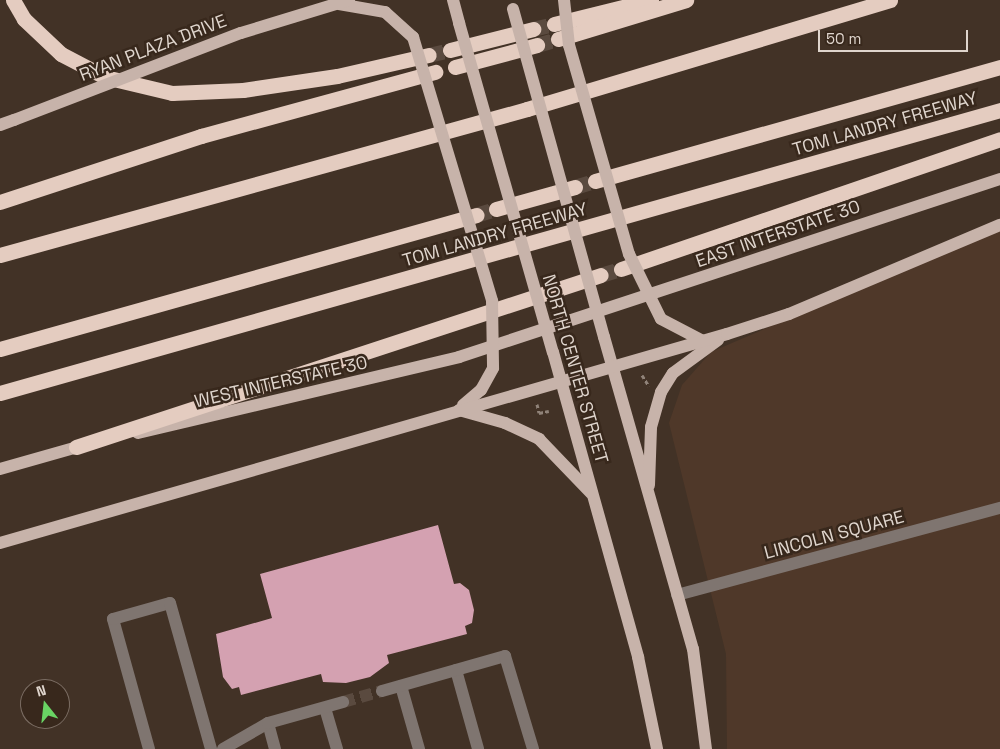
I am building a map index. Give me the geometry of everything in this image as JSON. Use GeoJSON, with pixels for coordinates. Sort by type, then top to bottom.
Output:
{"type":"FeatureCollection","features":[{"type":"Feature","properties":{"kind":"highway"},"geometry":{"type":"LineString","coordinates":[[12,0],[24,19],[61,54],[105,77],[172,93],[290,83],[429,55]]}},
{"type":"Feature","properties":{"kind":"highway"},"geometry":{"type":"LineString","coordinates":[[651,0],[556,32],[686,0]]}},
{"type":"Feature","properties":{"kind":"highway"},"geometry":{"type":"LineString","coordinates":[[0,254],[527,108],[890,0]]}},
{"type":"Feature","properties":{"kind":"highway"},"geometry":{"type":"LineString","coordinates":[[450,50],[533,29]]}},
{"type":"Feature","properties":{"kind":"highway"},"geometry":{"type":"LineString","coordinates":[[455,67],[537,45]]}},
{"type":"Feature","properties":{"kind":"highway"},"geometry":{"type":"LineString","coordinates":[[596,181],[1000,67]]}},
{"type":"Feature","properties":{"kind":"highway"},"geometry":{"type":"LineString","coordinates":[[0,202],[201,136],[435,72]]}},
{"type":"Feature","properties":{"kind":"highway","name":"TOM LANDRY FREEWAY"},"geometry":{"type":"LineString","coordinates":[[0,393],[1000,110]]}},
{"type":"Feature","properties":{"kind":"highway"},"geometry":{"type":"LineString","coordinates":[[621,269],[1000,139]]}},
{"type":"Feature","properties":{"kind":"highway"},"geometry":{"type":"LineString","coordinates":[[496,209],[575,187]]}},
{"type":"Feature","properties":{"kind":"highway"},"geometry":{"type":"LineString","coordinates":[[0,349],[476,215]]}},
{"type":"Feature","properties":{"kind":"highway"},"geometry":{"type":"LineString","coordinates":[[76,447],[601,275]]}},
{"type":"Feature","properties":{"kind":"main road","name":"NORTH CENTER STREET"},"geometry":{"type":"LineString","coordinates":[[453,0],[638,657],[657,749]]}},
{"type":"Feature","properties":{"kind":"main road"},"geometry":{"type":"LineString","coordinates":[[564,0],[569,45],[629,254],[661,319],[702,341]]}},
{"type":"Feature","properties":{"kind":"main road"},"geometry":{"type":"LineString","coordinates":[[339,1],[385,12],[413,36],[492,301],[492,368],[482,390],[456,409]]}},
{"type":"Feature","properties":{"kind":"main road","name":"RYAN PLAZA DRIVE"},"geometry":{"type":"LineString","coordinates":[[0,125],[241,33],[339,1]]}},
{"type":"Feature","properties":{"kind":"main road","name":"NORTH CENTER STREET"},"geometry":{"type":"LineString","coordinates":[[511,4],[696,664],[706,749]]}},
{"type":"Feature","properties":{"kind":"main road","name":"EAST INTERSTATE 30"},"geometry":{"type":"LineString","coordinates":[[568,322],[1000,179]]}},
{"type":"Feature","properties":{"kind":"main road"},"geometry":{"type":"LineString","coordinates":[[0,543],[456,409],[727,334],[789,314],[1000,225]]}},
{"type":"Feature","properties":{"kind":"main road","name":"WEST INTERSTATE 30"},"geometry":{"type":"LineString","coordinates":[[0,469],[76,447],[459,357],[568,322]]}},
{"type":"Feature","properties":{"kind":"main road"},"geometry":{"type":"LineString","coordinates":[[649,500],[651,427],[661,392],[673,374],[727,334]]}},
{"type":"Feature","properties":{"kind":"main road"},"geometry":{"type":"LineString","coordinates":[[456,409],[505,423],[539,439],[592,495]]}},
{"type":"Feature","properties":{"kind":"street","name":"LINCOLN SQUARE"},"geometry":{"type":"LineString","coordinates":[[677,595],[1000,508]]}},
{"type":"Feature","properties":{"kind":"street"},"geometry":{"type":"LineString","coordinates":[[149,749],[113,620],[170,603],[211,749]]}},
{"type":"Feature","properties":{"kind":"street"},"geometry":{"type":"LineString","coordinates":[[382,691],[505,656],[533,749]]}},
{"type":"Feature","properties":{"kind":"street"},"geometry":{"type":"LineString","coordinates":[[456,670],[478,749]]}},
{"type":"Feature","properties":{"kind":"street"},"geometry":{"type":"LineString","coordinates":[[401,686],[419,749]]}},
{"type":"Feature","properties":{"kind":"street"},"geometry":{"type":"LineString","coordinates":[[223,749],[268,723],[344,702]]}},
{"type":"Feature","properties":{"kind":"street"},"geometry":{"type":"LineString","coordinates":[[325,708],[337,749]]}},
{"type":"Feature","properties":{"kind":"street"},"geometry":{"type":"LineString","coordinates":[[268,723],[275,749]]}},
{"type":"Feature","properties":{"kind":"path"},"geometry":{"type":"LineString","coordinates":[[642,375],[644,383],[652,387]]}},
{"type":"Feature","properties":{"kind":"path"},"geometry":{"type":"LineString","coordinates":[[537,404],[539,413],[549,411]]}},
{"type":"Feature","properties":{"kind":"shaded area"},"geometry":{"type":"Polygon","coordinates":[[[1000,228],[1000,749],[727,749],[726,654],[669,423],[682,385],[711,352],[1000,228]]]}},
{"type":"Feature","properties":{"kind":"building"},"geometry":{"type":"Polygon","coordinates":[[[438,525],[454,584],[460,583],[469,590],[474,610],[472,623],[465,626],[467,634],[387,655],[389,663],[370,677],[346,683],[323,682],[321,674],[241,695],[239,687],[232,689],[223,677],[216,634],[272,618],[260,574],[438,525]]]}},
{"type":"Feature","properties":{"kind":"tunnel"},"geometry":{"type":"LineString","coordinates":[[533,29],[554,24]]}},
{"type":"Feature","properties":{"kind":"tunnel"},"geometry":{"type":"LineString","coordinates":[[537,45],[558,39]]}},
{"type":"Feature","properties":{"kind":"tunnel"},"geometry":{"type":"LineString","coordinates":[[429,55],[450,50]]}},
{"type":"Feature","properties":{"kind":"tunnel"},"geometry":{"type":"LineString","coordinates":[[575,187],[595,181]]}},
{"type":"Feature","properties":{"kind":"tunnel"},"geometry":{"type":"LineString","coordinates":[[476,215],[496,209]]}},
{"type":"Feature","properties":{"kind":"tunnel"},"geometry":{"type":"LineString","coordinates":[[601,275],[621,269]]}},
{"type":"Feature","properties":{"kind":"tunnel"},"geometry":{"type":"LineString","coordinates":[[343,702],[382,691]]}}]}
